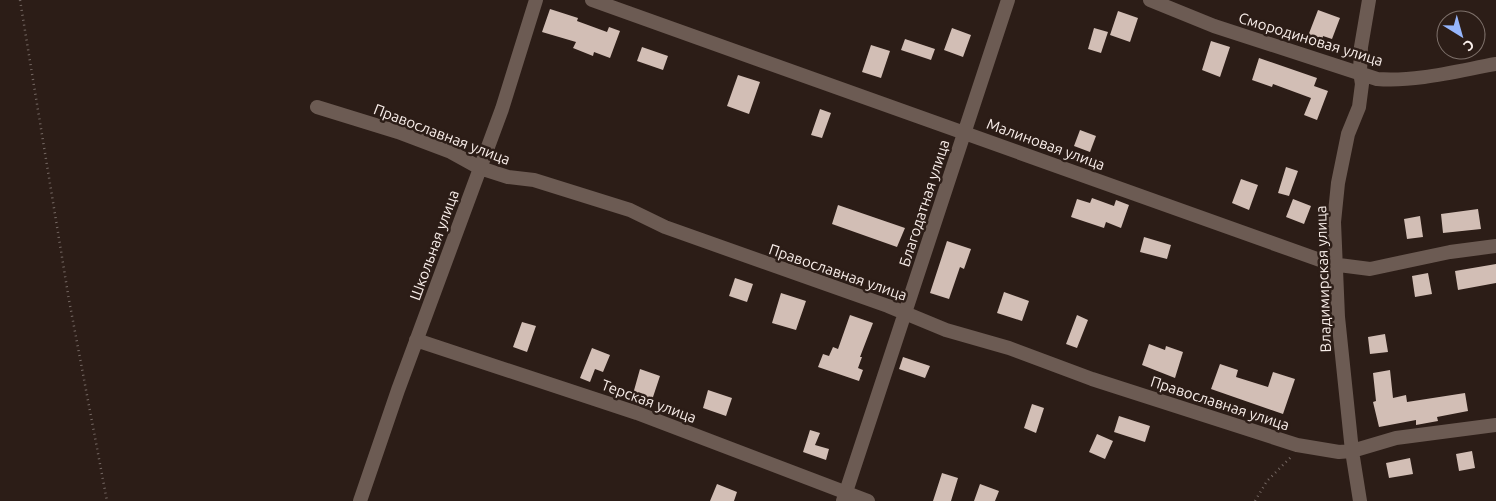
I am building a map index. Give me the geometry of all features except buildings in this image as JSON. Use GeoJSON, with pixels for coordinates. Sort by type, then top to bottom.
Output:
{"type":"FeatureCollection","features":[{"type":"Feature","properties":{"kind":"street","name":"Школьная улица"},"geometry":{"type":"LineString","coordinates":[[360,501],[416,340],[502,109],[536,0]]}},
{"type":"Feature","properties":{"kind":"street","name":"Малиновая улица"},"geometry":{"type":"LineString","coordinates":[[592,0],[1268,242],[1338,265],[1370,269],[1450,252],[1496,246]]}},
{"type":"Feature","properties":{"kind":"street","name":"Благодатная улица"},"geometry":{"type":"LineString","coordinates":[[845,497],[1008,0]]}},
{"type":"Feature","properties":{"kind":"street","name":"Смородиновая улица"},"geometry":{"type":"LineString","coordinates":[[1150,0],[1214,26],[1360,72],[1376,79],[1392,80],[1438,75],[1496,64]]}},
{"type":"Feature","properties":{"kind":"street","name":"Владимирская улица"},"geometry":{"type":"LineString","coordinates":[[1360,501],[1352,451],[1338,317],[1338,265],[1334,222],[1338,183],[1348,134],[1359,107],[1362,84],[1360,72],[1361,47],[1369,0]]}},
{"type":"Feature","properties":{"kind":"street","name":"Православная улица"},"geometry":{"type":"LineString","coordinates":[[317,107],[398,132],[451,152],[480,168],[508,177],[534,180],[630,210],[665,226],[905,312],[946,330],[1009,348],[1092,379],[1297,446],[1339,452],[1352,451],[1396,438],[1496,425]]}},
{"type":"Feature","properties":{"kind":"street","name":"Терская улица"},"geometry":{"type":"LineString","coordinates":[[416,340],[637,413],[845,497],[868,501]]}},
{"type":"Feature","properties":{"kind":"path"},"geometry":{"type":"LineString","coordinates":[[20,0],[69,300],[107,501]]}},
{"type":"Feature","properties":{"kind":"path"},"geometry":{"type":"LineString","coordinates":[[1255,501],[1267,481],[1295,453],[1297,446]]}}]}
